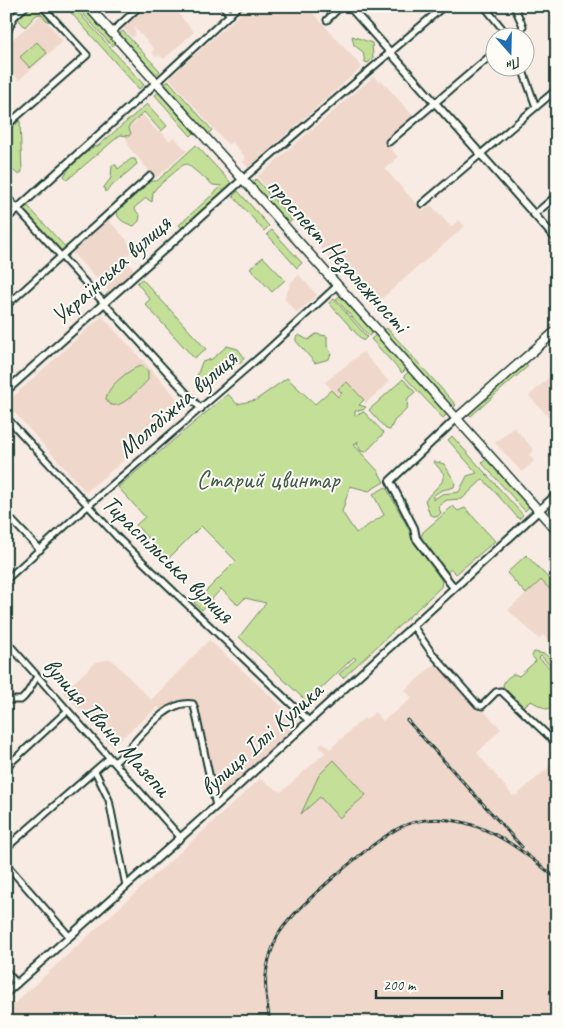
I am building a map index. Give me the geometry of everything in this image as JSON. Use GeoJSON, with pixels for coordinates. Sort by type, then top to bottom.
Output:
{"type":"FeatureCollection","features":[{"type":"Feature","properties":{"kind":"main road","name":"проспект Незалежності"},"geometry":{"type":"LineString","coordinates":[[88,6],[557,531]]}},
{"type":"Feature","properties":{"kind":"main road"},"geometry":{"type":"LineString","coordinates":[[457,418],[557,330]]}},
{"type":"Feature","properties":{"kind":"street"},"geometry":{"type":"LineString","coordinates":[[6,35],[14,17],[26,6]]}},
{"type":"Feature","properties":{"kind":"street"},"geometry":{"type":"LineString","coordinates":[[6,126],[87,55],[42,6]]}},
{"type":"Feature","properties":{"kind":"street"},"geometry":{"type":"LineString","coordinates":[[112,32],[140,6]]}},
{"type":"Feature","properties":{"kind":"street"},"geometry":{"type":"LineString","coordinates":[[222,6],[230,15]]}},
{"type":"Feature","properties":{"kind":"street"},"geometry":{"type":"LineString","coordinates":[[6,218],[239,6]]}},
{"type":"Feature","properties":{"kind":"street"},"geometry":{"type":"LineString","coordinates":[[327,20],[341,6]]}},
{"type":"Feature","properties":{"kind":"street"},"geometry":{"type":"LineString","coordinates":[[349,6],[557,240]]}},
{"type":"Feature","properties":{"kind":"street"},"geometry":{"type":"LineString","coordinates":[[243,179],[444,6]]}},
{"type":"Feature","properties":{"kind":"street"},"geometry":{"type":"LineString","coordinates":[[484,6],[503,28]]}},
{"type":"Feature","properties":{"kind":"street"},"geometry":{"type":"LineString","coordinates":[[514,6],[523,26],[522,28]]}},
{"type":"Feature","properties":{"kind":"street"},"geometry":{"type":"LineString","coordinates":[[389,142],[486,59]]}},
{"type":"Feature","properties":{"kind":"street"},"geometry":{"type":"LineString","coordinates":[[526,78],[536,107]]}},
{"type":"Feature","properties":{"kind":"street"},"geometry":{"type":"LineString","coordinates":[[422,204],[557,89]]}},
{"type":"Feature","properties":{"kind":"street"},"geometry":{"type":"LineString","coordinates":[[6,306],[150,176]]}},
{"type":"Feature","properties":{"kind":"street","name":"Українська вулиця"},"geometry":{"type":"LineString","coordinates":[[6,391],[243,179]]}},
{"type":"Feature","properties":{"kind":"street"},"geometry":{"type":"LineString","coordinates":[[6,196],[201,409]]}},
{"type":"Feature","properties":{"kind":"street"},"geometry":{"type":"LineString","coordinates":[[535,214],[557,196]]}},
{"type":"Feature","properties":{"kind":"street","name":"Молодіжна вулиця"},"geometry":{"type":"LineString","coordinates":[[6,580],[87,506],[201,409],[338,285]]}},
{"type":"Feature","properties":{"kind":"street","name":"Тираспільська вулиця"},"geometry":{"type":"LineString","coordinates":[[6,417],[87,506],[150,570],[309,722]]}},
{"type":"Feature","properties":{"kind":"street"},"geometry":{"type":"LineString","coordinates":[[454,588],[416,538],[390,481],[457,418]]}},
{"type":"Feature","properties":{"kind":"street","name":"вулиця Іллі Кулика"},"geometry":{"type":"LineString","coordinates":[[6,993],[181,838],[557,494]]}},
{"type":"Feature","properties":{"kind":"street"},"geometry":{"type":"LineString","coordinates":[[6,514],[40,550]]}},
{"type":"Feature","properties":{"kind":"street"},"geometry":{"type":"LineString","coordinates":[[412,626],[431,652],[478,705],[482,706],[496,692],[501,691],[557,744]]}},
{"type":"Feature","properties":{"kind":"street","name":"вулиця Івана Мазепи"},"geometry":{"type":"LineString","coordinates":[[6,641],[181,838]]}},
{"type":"Feature","properties":{"kind":"street"},"geometry":{"type":"LineString","coordinates":[[6,700],[18,701],[25,698],[37,677]]}},
{"type":"Feature","properties":{"kind":"street"},"geometry":{"type":"LineString","coordinates":[[6,848],[107,760],[116,761],[125,753],[132,742],[163,714],[186,703],[192,704],[195,710],[216,806]]}},
{"type":"Feature","properties":{"kind":"street"},"geometry":{"type":"LineString","coordinates":[[6,767],[67,711]]}},
{"type":"Feature","properties":{"kind":"street"},"geometry":{"type":"LineString","coordinates":[[95,771],[108,800],[126,886]]}},
{"type":"Feature","properties":{"kind":"street"},"geometry":{"type":"LineString","coordinates":[[6,864],[69,936]]}},
{"type":"Feature","properties":{"kind":"street"},"geometry":{"type":"LineString","coordinates":[[6,971],[17,984]]}},
{"type":"Feature","properties":{"kind":"shaded area"},"geometry":{"type":"Polygon","coordinates":[[[147,6],[172,6],[194,32],[164,59],[159,55],[156,57],[152,52],[154,49],[134,27],[136,35],[132,38],[123,28],[147,6]]]}},
{"type":"Feature","properties":{"kind":"shaded area"},"geometry":{"type":"Polygon","coordinates":[[[249,6],[319,6],[312,12],[362,67],[248,168],[243,162],[246,158],[232,142],[228,145],[169,78],[249,6]]]}},
{"type":"Feature","properties":{"kind":"shaded area"},"geometry":{"type":"Polygon","coordinates":[[[41,15],[63,41],[19,80],[6,65],[6,45],[41,15]]]}},
{"type":"Feature","properties":{"kind":"shaded area"},"geometry":{"type":"Polygon","coordinates":[[[374,76],[378,82],[381,80],[413,116],[384,141],[398,157],[385,169],[423,211],[431,205],[451,227],[459,220],[465,226],[373,306],[257,177],[374,76]]]}},
{"type":"Feature","properties":{"kind":"shaded area"},"geometry":{"type":"Polygon","coordinates":[[[143,115],[157,131],[155,134],[160,130],[169,141],[174,137],[187,151],[156,178],[130,149],[124,132],[143,115]]]}},
{"type":"Feature","properties":{"kind":"shaded area"},"geometry":{"type":"Polygon","coordinates":[[[108,220],[127,240],[132,251],[124,258],[134,270],[109,292],[73,253],[108,220]]]}},
{"type":"Feature","properties":{"kind":"shaded area"},"geometry":{"type":"Polygon","coordinates":[[[299,275],[317,295],[297,313],[284,299],[292,281],[299,275]]]}},
{"type":"Feature","properties":{"kind":"shaded area"},"geometry":{"type":"Polygon","coordinates":[[[102,316],[186,408],[86,492],[6,403],[102,316]]]}},
{"type":"Feature","properties":{"kind":"shaded area"},"geometry":{"type":"Polygon","coordinates":[[[363,352],[389,382],[366,403],[347,382],[339,389],[342,393],[338,397],[325,382],[363,352]]]}},
{"type":"Feature","properties":{"kind":"shaded area"},"geometry":{"type":"Polygon","coordinates":[[[557,370],[557,426],[529,396],[557,370]]]}},
{"type":"Feature","properties":{"kind":"shaded area"},"geometry":{"type":"Polygon","coordinates":[[[514,427],[534,450],[529,455],[534,461],[522,472],[495,443],[514,427]]]}},
{"type":"Feature","properties":{"kind":"shaded area"},"geometry":{"type":"Polygon","coordinates":[[[541,580],[557,597],[557,650],[543,635],[539,639],[508,610],[541,580]]]}},
{"type":"Feature","properties":{"kind":"shaded area"},"geometry":{"type":"Polygon","coordinates":[[[209,640],[299,722],[218,801],[196,703],[191,699],[177,703],[163,712],[158,707],[112,746],[63,692],[96,662],[111,659],[151,700],[209,640]]]}},
{"type":"Feature","properties":{"kind":"shaded area"},"geometry":{"type":"Polygon","coordinates":[[[436,663],[477,710],[482,709],[501,729],[477,753],[513,796],[517,795],[557,760],[557,1022],[6,1022],[6,1011],[260,779],[281,792],[325,753],[319,746],[323,742],[330,749],[364,718],[366,720],[375,712],[383,721],[412,698],[405,690],[436,663]]]}},
{"type":"Feature","properties":{"kind":"green space"},"geometry":{"type":"Polygon","coordinates":[[[31,6],[41,6],[53,18],[52,22],[47,21],[41,14],[36,15],[25,27],[18,19],[31,6]]]}},
{"type":"Feature","properties":{"kind":"green space"},"geometry":{"type":"Polygon","coordinates":[[[65,6],[73,6],[144,85],[139,89],[65,6]]]}},
{"type":"Feature","properties":{"kind":"green space"},"geometry":{"type":"Polygon","coordinates":[[[76,6],[83,6],[116,43],[112,46],[76,6]]]}},
{"type":"Feature","properties":{"kind":"green space"},"geometry":{"type":"Polygon","coordinates":[[[123,31],[160,71],[156,75],[119,34],[123,31]]]}},
{"type":"Feature","properties":{"kind":"green space"},"geometry":{"type":"Polygon","coordinates":[[[352,36],[372,43],[373,58],[368,63],[365,62],[363,52],[354,45],[352,36]]]}},
{"type":"Feature","properties":{"kind":"green space"},"geometry":{"type":"Polygon","coordinates":[[[37,42],[47,53],[30,68],[20,57],[37,42]]]}},
{"type":"Feature","properties":{"kind":"green space"},"geometry":{"type":"Polygon","coordinates":[[[169,81],[212,130],[208,134],[165,84],[169,81]]]}},
{"type":"Feature","properties":{"kind":"green space"},"geometry":{"type":"Polygon","coordinates":[[[159,92],[194,133],[191,136],[155,95],[159,92]]]}},
{"type":"Feature","properties":{"kind":"green space"},"geometry":{"type":"Polygon","coordinates":[[[147,104],[167,126],[161,131],[144,112],[128,127],[131,133],[129,136],[120,135],[67,180],[64,176],[79,157],[93,147],[98,146],[147,104]]]}},
{"type":"Feature","properties":{"kind":"green space"},"geometry":{"type":"Polygon","coordinates":[[[20,121],[22,172],[18,175],[6,163],[6,152],[12,147],[6,140],[6,131],[20,121]]]}},
{"type":"Feature","properties":{"kind":"green space"},"geometry":{"type":"Polygon","coordinates":[[[196,145],[232,184],[183,229],[179,225],[222,186],[213,185],[187,164],[183,165],[157,187],[153,192],[152,202],[146,198],[134,208],[140,216],[139,221],[134,226],[121,220],[117,212],[151,181],[157,181],[196,145]]]}},
{"type":"Feature","properties":{"kind":"green space"},"geometry":{"type":"Polygon","coordinates":[[[131,159],[135,159],[137,164],[105,192],[104,187],[111,178],[112,165],[116,165],[118,169],[131,159]]]}},
{"type":"Feature","properties":{"kind":"green space"},"geometry":{"type":"Polygon","coordinates":[[[256,179],[292,220],[288,223],[252,183],[256,179]]]}},
{"type":"Feature","properties":{"kind":"green space"},"geometry":{"type":"Polygon","coordinates":[[[238,191],[269,226],[264,231],[233,196],[238,191]]]}},
{"type":"Feature","properties":{"kind":"green space"},"geometry":{"type":"Polygon","coordinates":[[[26,204],[67,249],[60,252],[23,210],[26,204]]]}},
{"type":"Feature","properties":{"kind":"green space"},"geometry":{"type":"Polygon","coordinates":[[[272,230],[302,263],[297,268],[267,234],[272,230]]]}},
{"type":"Feature","properties":{"kind":"green space"},"geometry":{"type":"Polygon","coordinates":[[[263,257],[285,280],[272,292],[250,268],[263,257]]]}},
{"type":"Feature","properties":{"kind":"green space"},"geometry":{"type":"Polygon","coordinates":[[[142,279],[206,349],[194,358],[145,304],[150,299],[137,283],[142,279]]]}},
{"type":"Feature","properties":{"kind":"green space"},"geometry":{"type":"Polygon","coordinates":[[[340,296],[373,332],[369,336],[336,299],[340,296]]]}},
{"type":"Feature","properties":{"kind":"green space"},"geometry":{"type":"Polygon","coordinates":[[[334,299],[367,337],[363,341],[329,303],[334,299]]]}},
{"type":"Feature","properties":{"kind":"green space"},"geometry":{"type":"Polygon","coordinates":[[[387,328],[456,405],[453,408],[384,331],[387,328]]]}},
{"type":"Feature","properties":{"kind":"green space"},"geometry":{"type":"Polygon","coordinates":[[[316,334],[327,336],[327,346],[331,353],[329,359],[315,363],[296,341],[296,337],[299,335],[308,340],[316,334]]]}},
{"type":"Feature","properties":{"kind":"green space"},"geometry":{"type":"Polygon","coordinates":[[[376,335],[406,369],[402,373],[371,339],[376,335]]]}},
{"type":"Feature","properties":{"kind":"green space"},"geometry":{"type":"Polygon","coordinates":[[[227,346],[238,349],[244,357],[241,363],[236,363],[230,359],[225,360],[201,383],[197,383],[196,379],[202,362],[212,359],[227,346]]]}},
{"type":"Feature","properties":{"kind":"green space"},"geometry":{"type":"Polygon","coordinates":[[[525,363],[528,366],[471,416],[468,413],[525,363]]]}},
{"type":"Feature","properties":{"kind":"green space"},"geometry":{"type":"Polygon","coordinates":[[[141,366],[148,371],[148,380],[127,400],[120,404],[110,404],[106,399],[114,384],[131,370],[141,366]]]}},
{"type":"Feature","properties":{"kind":"green space"},"geometry":{"type":"Polygon","coordinates":[[[409,371],[447,414],[443,418],[404,376],[409,371]]]}},
{"type":"Feature","properties":{"kind":"green space","name":"Старий цвинтар"},"geometry":{"type":"Polygon","coordinates":[[[287,378],[315,404],[331,390],[338,397],[342,393],[338,389],[347,382],[364,400],[359,405],[366,407],[363,410],[355,411],[355,415],[364,412],[384,433],[366,452],[361,451],[357,444],[358,441],[354,445],[378,471],[384,482],[369,491],[350,486],[342,512],[356,533],[384,515],[373,494],[386,487],[414,539],[442,581],[441,587],[343,678],[339,674],[356,659],[354,657],[307,702],[239,637],[266,603],[245,598],[238,605],[221,589],[202,610],[194,603],[236,561],[201,526],[167,560],[136,525],[145,517],[118,487],[228,394],[237,404],[256,400],[287,378]]]}},
{"type":"Feature","properties":{"kind":"green space"},"geometry":{"type":"Polygon","coordinates":[[[403,379],[415,392],[408,398],[407,409],[394,421],[390,430],[386,429],[369,410],[403,379]]]}},
{"type":"Feature","properties":{"kind":"green space"},"geometry":{"type":"Polygon","coordinates":[[[452,436],[523,515],[519,519],[483,479],[462,499],[447,500],[438,506],[441,513],[437,517],[430,515],[425,500],[442,482],[444,474],[433,461],[444,464],[455,482],[454,487],[440,491],[433,496],[433,500],[442,494],[459,492],[467,476],[477,473],[448,440],[452,436]]]}},
{"type":"Feature","properties":{"kind":"green space"},"geometry":{"type":"Polygon","coordinates":[[[486,459],[529,507],[525,511],[482,463],[486,459]]]}},
{"type":"Feature","properties":{"kind":"green space"},"geometry":{"type":"Polygon","coordinates":[[[453,506],[458,511],[465,508],[495,541],[456,574],[451,569],[445,574],[420,540],[423,532],[453,506]]]}},
{"type":"Feature","properties":{"kind":"green space"},"geometry":{"type":"Polygon","coordinates":[[[526,555],[557,587],[557,597],[541,580],[526,594],[507,573],[526,555]]]}},
{"type":"Feature","properties":{"kind":"green space"},"geometry":{"type":"Polygon","coordinates":[[[534,652],[545,654],[557,666],[557,673],[541,656],[539,658],[557,675],[556,708],[546,709],[531,701],[522,707],[503,686],[508,678],[514,674],[519,676],[536,661],[532,656],[534,652]]]}},
{"type":"Feature","properties":{"kind":"green space"},"geometry":{"type":"Polygon","coordinates":[[[334,760],[366,795],[339,818],[320,797],[301,814],[319,775],[334,760]]]}},
{"type":"Feature","properties":{"kind":"railway"},"geometry":{"type":"LineString","coordinates":[[407,720],[522,847]]}},
{"type":"Feature","properties":{"kind":"railway"},"geometry":{"type":"LineString","coordinates":[[270,1022],[266,999],[266,979],[269,959],[277,937],[298,911],[333,878],[372,846],[401,827],[418,821],[437,819],[479,827],[507,841],[557,879]]}}]}
